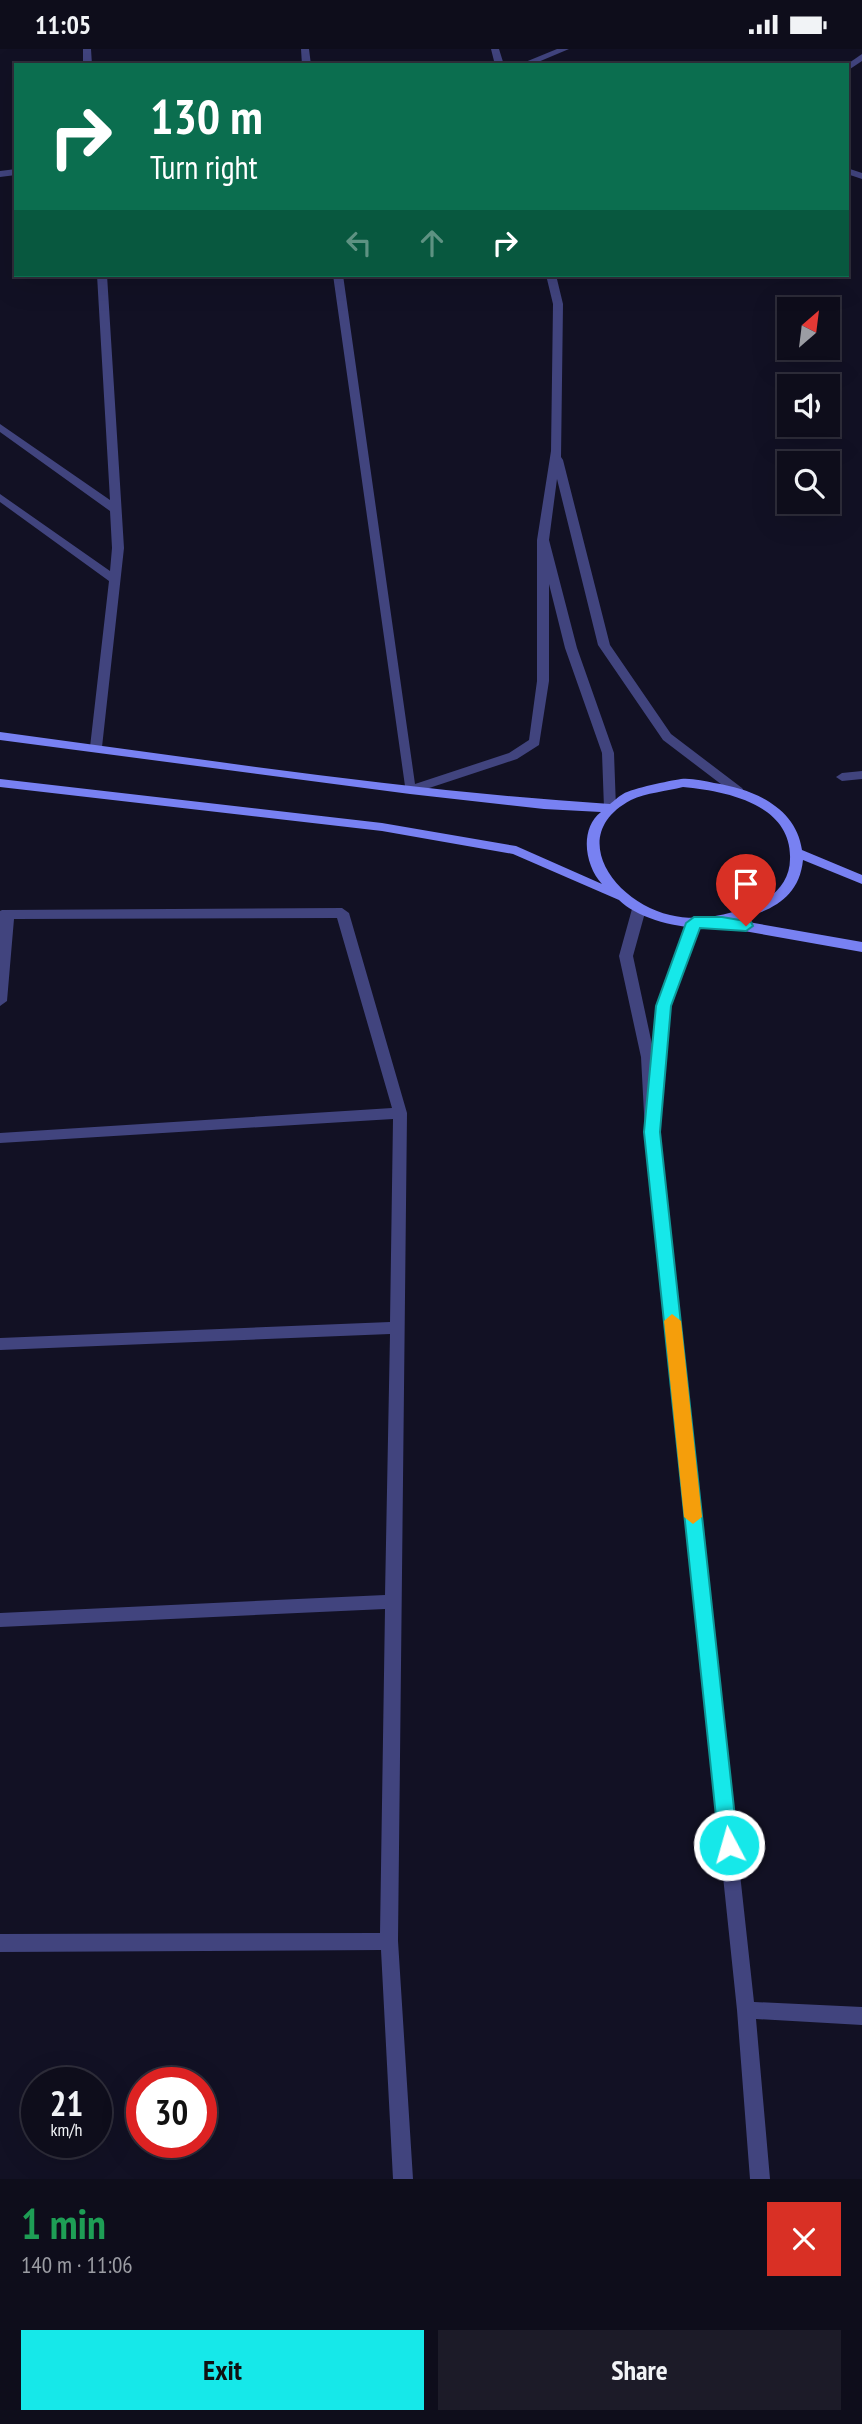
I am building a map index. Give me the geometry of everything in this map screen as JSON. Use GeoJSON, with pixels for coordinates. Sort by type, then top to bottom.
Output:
{"type":"FeatureCollection","features":[{"type":"Feature","properties":{"kind":"street"},"geometry":{"type":"LineString","coordinates":[[527,63],[565,49]]}},
{"type":"Feature","properties":{"kind":"street"},"geometry":{"type":"LineString","coordinates":[[96,747],[118,548],[102,277]]}},
{"type":"Feature","properties":{"kind":"street"},"geometry":{"type":"LineString","coordinates":[[338,277],[410,790]]}},
{"type":"Feature","properties":{"kind":"street"},"geometry":{"type":"LineString","coordinates":[[410,790],[513,756],[535,742],[543,681],[543,540],[556,451],[558,304],[551,277]]}},
{"type":"Feature","properties":{"kind":"street"},"geometry":{"type":"LineString","coordinates":[[0,427],[116,509]]}},
{"type":"Feature","properties":{"kind":"street"},"geometry":{"type":"LineString","coordinates":[[556,451],[604,645],[667,737],[738,792]]}},
{"type":"Feature","properties":{"kind":"street"},"geometry":{"type":"LineString","coordinates":[[0,497],[115,580]]}},
{"type":"Feature","properties":{"kind":"street"},"geometry":{"type":"LineString","coordinates":[[543,540],[571,648],[608,753],[610,807]]}},
{"type":"Feature","properties":{"kind":"street"},"geometry":{"type":"LineString","coordinates":[[0,736],[544,806],[610,807]]}},
{"type":"Feature","properties":{"kind":"street"},"geometry":{"type":"LineString","coordinates":[[842,777],[862,775]]}},
{"type":"Feature","properties":{"kind":"street"},"geometry":{"type":"LineString","coordinates":[[0,783],[382,827],[516,850],[665,919],[694,923],[722,922],[862,947]]}},
{"type":"Feature","properties":{"kind":"street"},"geometry":{"type":"LineString","coordinates":[[617,896],[601,879],[592,860],[591,841],[597,823],[610,807],[655,786],[710,785],[738,792],[761,803],[779,817],[792,835],[798,853],[796,872],[786,889],[770,904],[748,915],[722,922]]}},
{"type":"Feature","properties":{"kind":"street"},"geometry":{"type":"LineString","coordinates":[[798,853],[862,880]]}},
{"type":"Feature","properties":{"kind":"street"},"geometry":{"type":"LineString","coordinates":[[639,909],[626,956],[648,1057],[652,1132],[746,2010],[760,2179]]}},
{"type":"Feature","properties":{"kind":"street"},"geometry":{"type":"LineString","coordinates":[[0,1001],[4,915],[342,913],[400,1112],[389,1941],[403,2179]]}},
{"type":"Feature","properties":{"kind":"street"},"geometry":{"type":"LineString","coordinates":[[652,1132],[664,1006],[694,923]]}},
{"type":"Feature","properties":{"kind":"street"},"geometry":{"type":"LineString","coordinates":[[0,1138],[400,1112]]}},
{"type":"Feature","properties":{"kind":"street"},"geometry":{"type":"LineString","coordinates":[[0,1344],[397,1328]]}},
{"type":"Feature","properties":{"kind":"street"},"geometry":{"type":"LineString","coordinates":[[0,1621],[393,1602]]}},
{"type":"Feature","properties":{"kind":"street"},"geometry":{"type":"LineString","coordinates":[[0,1943],[389,1941]]}},
{"type":"Feature","properties":{"kind":"street"},"geometry":{"type":"LineString","coordinates":[[746,2010],[862,2016]]}},
{"type":"Feature","properties":{"kind":"slow traffic"},"geometry":{"type":"LineString","coordinates":[[672,1321],[693,1517]]}},
{"type":"Feature","properties":{"kind":"route"},"geometry":{"type":"LineString","coordinates":[[729,1845],[652,1132],[664,1006],[694,923],[722,922],[746,926]]}}]}
